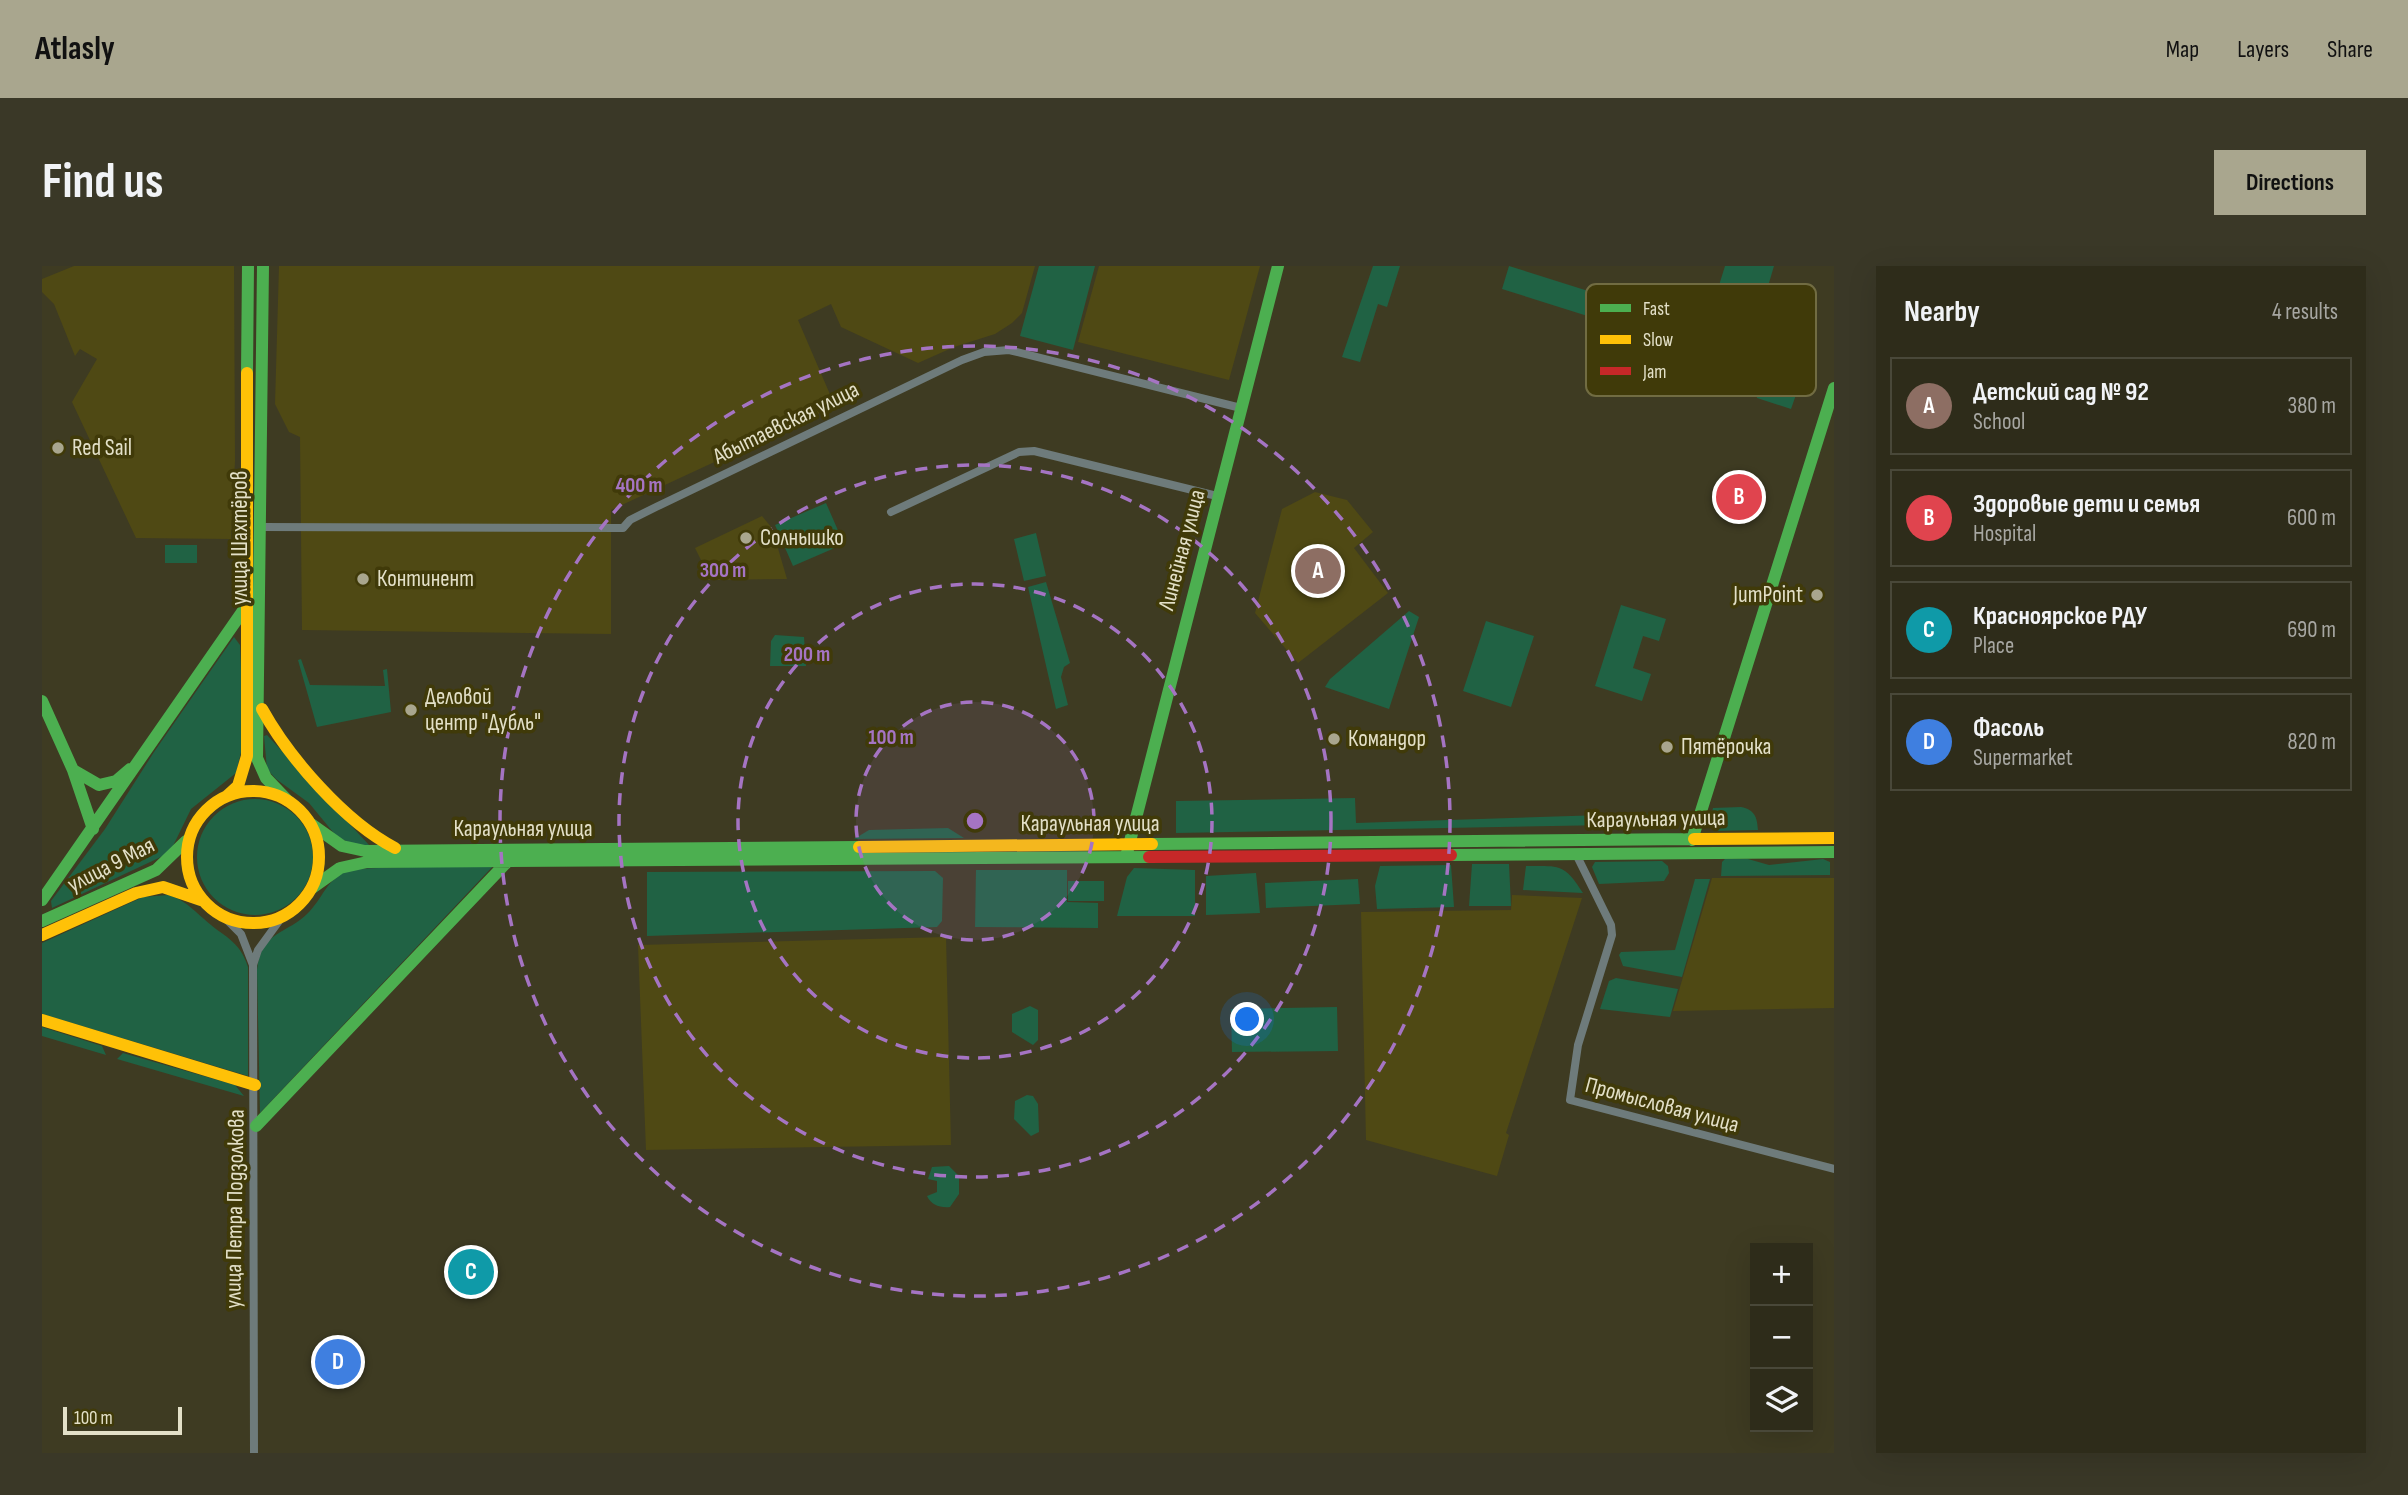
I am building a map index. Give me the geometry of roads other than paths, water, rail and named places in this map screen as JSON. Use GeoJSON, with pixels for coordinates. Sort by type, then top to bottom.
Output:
{"type":"FeatureCollection","features":[{"type":"Feature","properties":{"kind":"main road","name":"улица Шахтёров"},"geometry":{"type":"LineString","coordinates":[[227,796],[239,786],[247,756],[245,513],[248,266]]}},
{"type":"Feature","properties":{"kind":"main road","name":"улица Шахтёров"},"geometry":{"type":"LineString","coordinates":[[263,266],[260,705],[257,758],[266,778],[287,800]]}},
{"type":"Feature","properties":{"kind":"main road","name":"Линейная улица"},"geometry":{"type":"LineString","coordinates":[[1127,851],[1278,266]]}},
{"type":"Feature","properties":{"kind":"main road"},"geometry":{"type":"LineString","coordinates":[[1691,846],[1834,388]]}},
{"type":"Feature","properties":{"kind":"main road"},"geometry":{"type":"LineString","coordinates":[[42,901],[247,605]]}},
{"type":"Feature","properties":{"kind":"main road"},"geometry":{"type":"LineString","coordinates":[[42,701],[73,770],[93,829]]}},
{"type":"Feature","properties":{"kind":"main road"},"geometry":{"type":"LineString","coordinates":[[260,705],[272,730],[368,832],[386,845],[411,850]]}},
{"type":"Feature","properties":{"kind":"main road"},"geometry":{"type":"LineString","coordinates":[[73,770],[90,781],[107,783],[122,777],[143,755]]}},
{"type":"Feature","properties":{"kind":"main road"},"geometry":{"type":"LineString","coordinates":[[257,791],[287,800],[311,824],[319,856],[312,888],[299,904],[282,917],[252,923],[223,916],[202,900],[188,869],[190,835],[199,818],[211,805],[227,796],[257,791]]}},
{"type":"Feature","properties":{"kind":"main road","name":"Караульная улица"},"geometry":{"type":"LineString","coordinates":[[311,824],[332,840],[353,849],[411,850],[1576,854],[1834,838]]}},
{"type":"Feature","properties":{"kind":"main road","name":"улица 9 Мая"},"geometry":{"type":"LineString","coordinates":[[42,921],[156,870],[181,849],[190,835]]}},
{"type":"Feature","properties":{"kind":"main road","name":"Караульная улица"},"geometry":{"type":"LineString","coordinates":[[312,888],[340,867],[353,863],[1127,851],[1691,846],[1834,852]]}},
{"type":"Feature","properties":{"kind":"main road"},"geometry":{"type":"LineString","coordinates":[[256,1126],[508,861]]}},
{"type":"Feature","properties":{"kind":"main road","name":"улица 9 Мая"},"geometry":{"type":"LineString","coordinates":[[42,935],[135,893],[163,887],[202,900]]}},
{"type":"Feature","properties":{"kind":"main road"},"geometry":{"type":"LineString","coordinates":[[42,1020],[255,1085]]}},
{"type":"Feature","properties":{"kind":"street","name":"Абытаевская улица"},"geometry":{"type":"LineString","coordinates":[[260,527],[623,528],[631,520],[650,510],[962,360],[984,352],[1009,350],[1241,408]]}},
{"type":"Feature","properties":{"kind":"street"},"geometry":{"type":"LineString","coordinates":[[891,512],[1019,452],[1034,451],[1217,496]]}},
{"type":"Feature","properties":{"kind":"street","name":"Промысловая улица"},"geometry":{"type":"LineString","coordinates":[[1576,854],[1611,925],[1612,934],[1578,1045],[1570,1100],[1834,1169]]}},
{"type":"Feature","properties":{"kind":"street","name":"улица Петра Подзолкова"},"geometry":{"type":"LineString","coordinates":[[223,916],[241,933],[253,965]]}},
{"type":"Feature","properties":{"kind":"street","name":"улица Петра Подзолкова"},"geometry":{"type":"LineString","coordinates":[[254,1453],[256,1126],[253,965],[258,950],[282,917]]}},
{"type":"Feature","properties":{"kind":"place","name":"Red Sail"},"geometry":{"type":"Point","coordinates":[58,448]}},
{"type":"Feature","properties":{"kind":"place","name":"Здоровые дети и семья"},"geometry":{"type":"Point","coordinates":[1739,497]}},
{"type":"Feature","properties":{"kind":"place","name":"Солнышко"},"geometry":{"type":"Point","coordinates":[746,538]}},
{"type":"Feature","properties":{"kind":"place","name":"Детский сад № 92"},"geometry":{"type":"Point","coordinates":[1318,571]}},
{"type":"Feature","properties":{"kind":"place","name":"Континент"},"geometry":{"type":"Point","coordinates":[363,579]}},
{"type":"Feature","properties":{"kind":"place","name":"JumPoint"},"geometry":{"type":"Point","coordinates":[1817,595]}},
{"type":"Feature","properties":{"kind":"place","name":"Деловой центр \"Дубль\""},"geometry":{"type":"Point","coordinates":[411,710]}},
{"type":"Feature","properties":{"kind":"place","name":"Командор"},"geometry":{"type":"Point","coordinates":[1334,739]}},
{"type":"Feature","properties":{"kind":"place","name":"Пятёрочка"},"geometry":{"type":"Point","coordinates":[1667,747]}},
{"type":"Feature","properties":{"kind":"place","name":"Красноярское РДУ"},"geometry":{"type":"Point","coordinates":[471,1272]}},
{"type":"Feature","properties":{"kind":"place","name":"Фасоль"},"geometry":{"type":"Point","coordinates":[338,1362]}}]}
